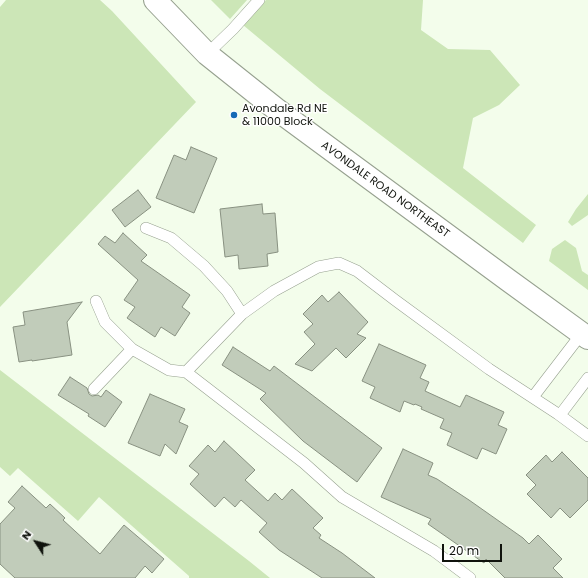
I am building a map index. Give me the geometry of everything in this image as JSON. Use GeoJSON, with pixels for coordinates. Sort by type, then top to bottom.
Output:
{"type":"FeatureCollection","features":[{"type":"Feature","properties":{"kind":"main road","name":"AVONDALE ROAD NORTHEAST"},"geometry":{"type":"LineString","coordinates":[[155,0],[208,54],[276,109],[501,276],[585,336]]}},
{"type":"Feature","properties":{"kind":"lane"},"geometry":{"type":"LineString","coordinates":[[208,54],[259,0]]}},
{"type":"Feature","properties":{"kind":"lane"},"geometry":{"type":"LineString","coordinates":[[146,228],[171,238],[204,266],[228,291],[242,314]]}},
{"type":"Feature","properties":{"kind":"lane"},"geometry":{"type":"LineString","coordinates":[[186,372],[242,314],[274,291],[318,266],[339,263],[357,271],[488,369],[560,415],[588,436]]}},
{"type":"Feature","properties":{"kind":"lane"},"geometry":{"type":"LineString","coordinates":[[96,301],[105,322],[132,349],[169,370],[186,372],[304,463],[342,497],[434,551],[470,578]]}},
{"type":"Feature","properties":{"kind":"lane"},"geometry":{"type":"LineString","coordinates":[[533,397],[585,336]]}},
{"type":"Feature","properties":{"kind":"lane"},"geometry":{"type":"LineString","coordinates":[[94,389],[132,349]]}},
{"type":"Feature","properties":{"kind":"lane"},"geometry":{"type":"LineString","coordinates":[[560,415],[588,378]]}},
{"type":"Feature","properties":{"kind":"green space"},"geometry":{"type":"Polygon","coordinates":[[[6,0],[100,0],[196,102],[0,307],[0,7],[6,0]]]}},
{"type":"Feature","properties":{"kind":"green space"},"geometry":{"type":"Polygon","coordinates":[[[211,0],[247,0],[230,19],[211,0]]]}},
{"type":"Feature","properties":{"kind":"green space"},"geometry":{"type":"Polygon","coordinates":[[[266,0],[423,0],[421,30],[448,49],[490,50],[520,85],[499,105],[473,118],[463,168],[536,225],[523,243],[320,89],[243,25],[266,0]]]}},
{"type":"Feature","properties":{"kind":"green space"},"geometry":{"type":"Polygon","coordinates":[[[588,194],[588,215],[572,226],[568,222],[588,194]]]}},
{"type":"Feature","properties":{"kind":"green space"},"geometry":{"type":"Polygon","coordinates":[[[565,240],[576,248],[582,271],[588,275],[588,290],[549,261],[552,249],[565,240]]]}},
{"type":"Feature","properties":{"kind":"green space"},"geometry":{"type":"Polygon","coordinates":[[[0,370],[270,578],[189,578],[189,576],[99,497],[78,521],[18,468],[10,476],[0,467],[0,370]]]}},
{"type":"Feature","properties":{"kind":"building"},"geometry":{"type":"Polygon","coordinates":[[[191,147],[217,158],[194,213],[156,198],[174,155],[186,160],[191,147]]]}},
{"type":"Feature","properties":{"kind":"building"},"geometry":{"type":"Polygon","coordinates":[[[138,190],[151,207],[125,227],[112,210],[138,190]]]}},
{"type":"Feature","properties":{"kind":"building"},"geometry":{"type":"Polygon","coordinates":[[[262,204],[263,214],[275,213],[278,252],[267,254],[268,266],[239,269],[238,255],[225,257],[220,209],[262,204]]]}},
{"type":"Feature","properties":{"kind":"building"},"geometry":{"type":"Polygon","coordinates":[[[123,233],[147,255],[141,261],[190,295],[182,307],[190,313],[175,336],[161,327],[155,337],[127,318],[135,307],[124,300],[138,280],[98,244],[105,236],[115,243],[123,233]]]}},
{"type":"Feature","properties":{"kind":"building"},"geometry":{"type":"Polygon","coordinates":[[[339,292],[368,322],[357,334],[366,338],[346,358],[336,348],[312,371],[295,364],[315,344],[304,332],[313,324],[303,314],[322,295],[328,302],[339,292]]]}},
{"type":"Feature","properties":{"kind":"building"},"geometry":{"type":"Polygon","coordinates":[[[82,302],[67,322],[72,355],[19,362],[13,327],[25,325],[23,312],[82,302]]]}},
{"type":"Feature","properties":{"kind":"building"},"geometry":{"type":"Polygon","coordinates":[[[379,344],[426,365],[420,378],[429,382],[425,391],[460,407],[466,395],[504,412],[498,425],[507,429],[496,454],[482,448],[477,459],[447,445],[452,433],[440,428],[444,419],[421,409],[422,407],[404,401],[400,412],[370,398],[375,387],[362,381],[379,344]]]}},
{"type":"Feature","properties":{"kind":"building"},"geometry":{"type":"Polygon","coordinates":[[[233,347],[270,371],[274,366],[382,448],[357,482],[303,441],[260,399],[266,393],[222,365],[233,347]]]}},
{"type":"Feature","properties":{"kind":"building"},"geometry":{"type":"Polygon","coordinates":[[[70,377],[87,388],[89,394],[92,396],[98,395],[101,397],[106,390],[122,402],[105,427],[88,416],[89,414],[58,395],[70,377]]]}},
{"type":"Feature","properties":{"kind":"building"},"geometry":{"type":"Polygon","coordinates":[[[150,394],[185,409],[179,422],[188,426],[176,454],[165,444],[160,456],[128,443],[150,394]]]}},
{"type":"Feature","properties":{"kind":"building"},"geometry":{"type":"Polygon","coordinates":[[[224,441],[255,470],[245,480],[268,501],[275,493],[282,500],[292,489],[323,518],[313,528],[321,535],[319,538],[375,578],[322,578],[279,550],[259,532],[267,523],[241,500],[235,507],[224,497],[215,507],[190,484],[199,474],[189,466],[208,445],[215,452],[224,441]]]}},
{"type":"Feature","properties":{"kind":"building"},"geometry":{"type":"Polygon","coordinates":[[[403,449],[433,463],[428,475],[437,479],[469,500],[523,538],[529,544],[538,535],[562,559],[553,568],[563,578],[505,578],[486,559],[484,563],[428,524],[431,519],[381,497],[403,449]]]}},
{"type":"Feature","properties":{"kind":"building"},"geometry":{"type":"Polygon","coordinates":[[[562,452],[588,478],[588,500],[570,518],[560,508],[551,518],[527,494],[536,485],[526,475],[546,455],[552,462],[562,452]]]}},
{"type":"Feature","properties":{"kind":"building"},"geometry":{"type":"Polygon","coordinates":[[[22,486],[46,508],[50,504],[65,518],[63,520],[100,554],[124,525],[164,559],[152,573],[145,566],[135,578],[15,578],[0,564],[0,524],[15,508],[8,502],[22,486]]]}},
{"type":"Feature","properties":{"kind":"place","name":"Avondale Rd NE & 11000 Block"},"geometry":{"type":"Point","coordinates":[234,115]}}]}
